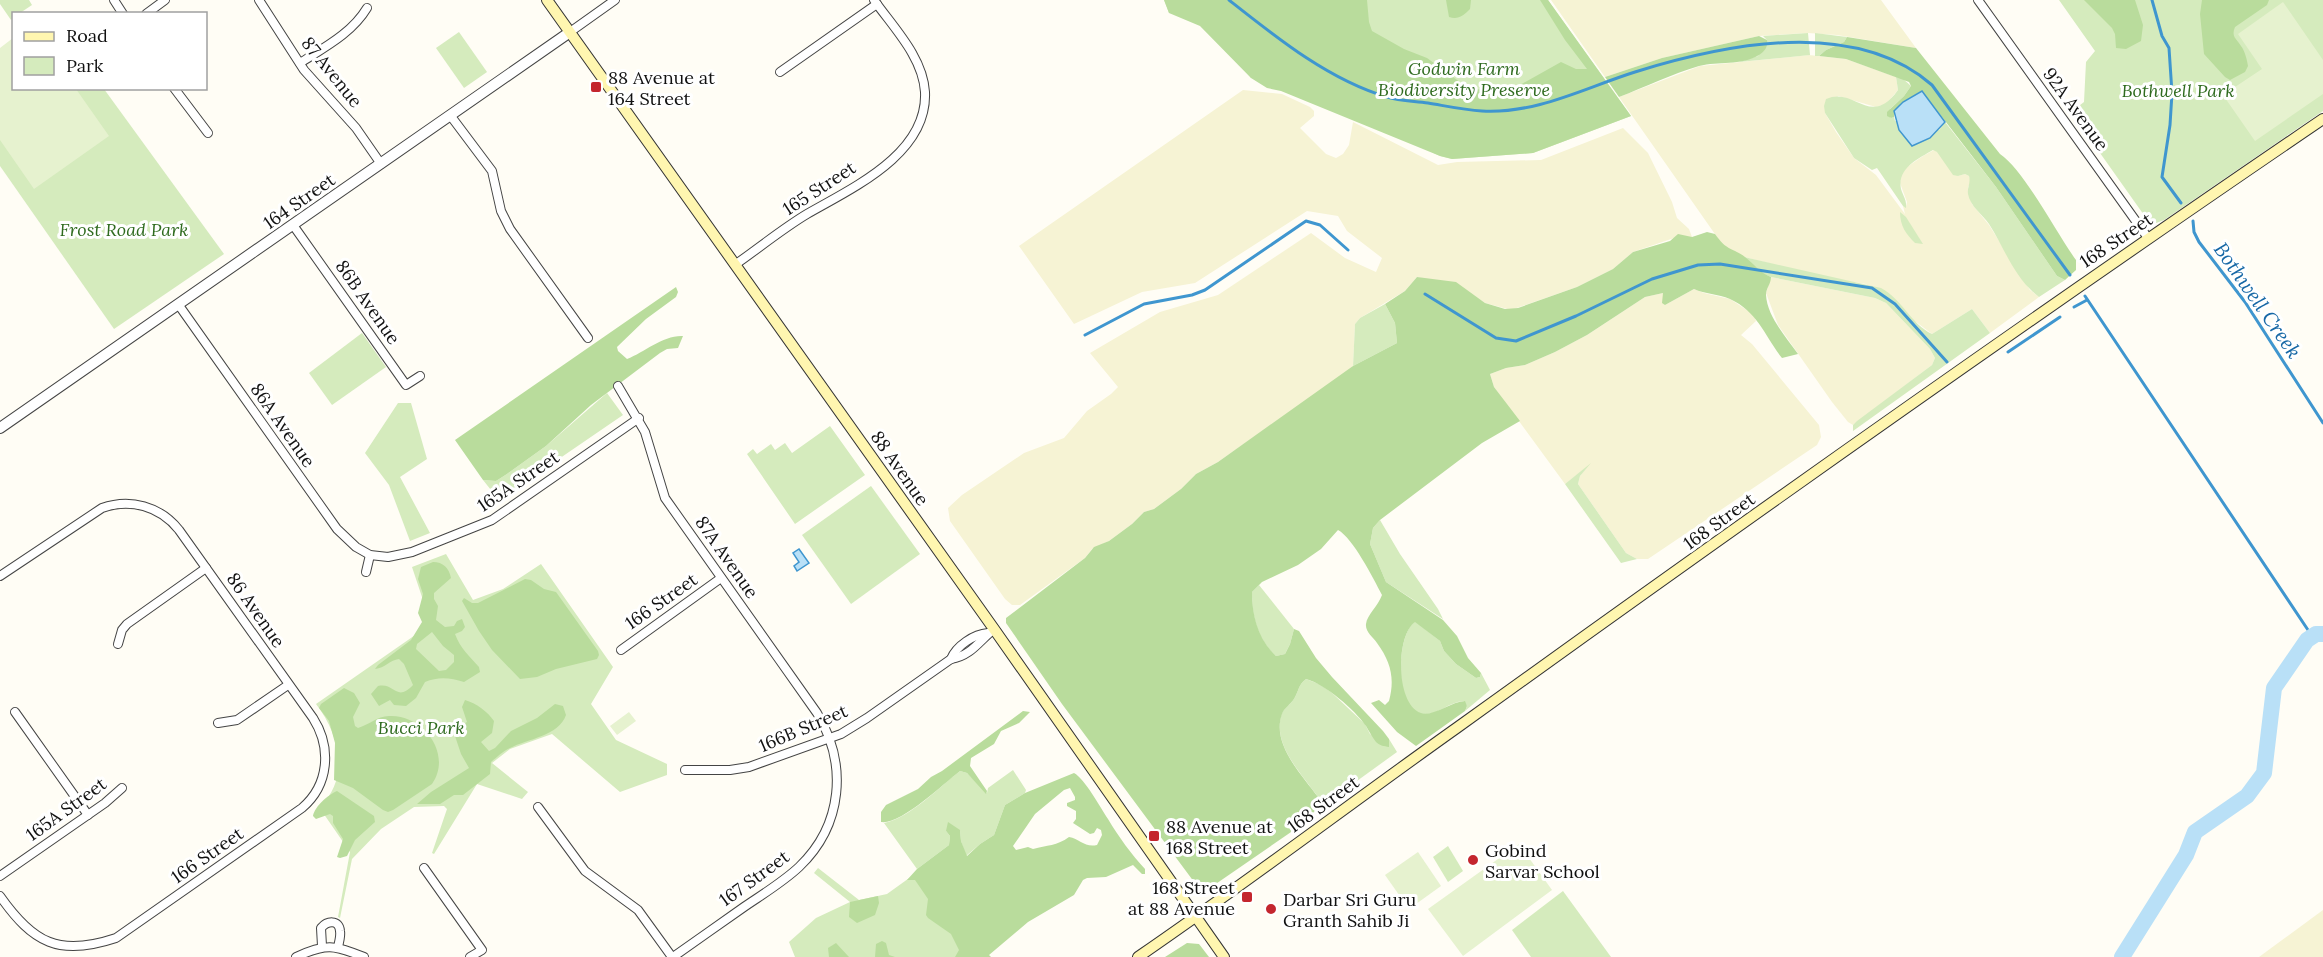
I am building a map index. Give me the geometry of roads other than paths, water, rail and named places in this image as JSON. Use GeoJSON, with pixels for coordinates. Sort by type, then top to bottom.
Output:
{"type":"FeatureCollection","features":[{"type":"Feature","properties":{"kind":"main road","name":"88 Avenue"},"geometry":{"type":"LineString","coordinates":[[547,0],[736,264],[989,634],[1197,916],[1224,957]]}},
{"type":"Feature","properties":{"kind":"main road","name":"168 Street"},"geometry":{"type":"LineString","coordinates":[[1138,957],[1459,726],[2148,238],[2323,118]]}},
{"type":"Feature","properties":{"kind":"street"},"geometry":{"type":"LineString","coordinates":[[149,12],[165,0]]}},
{"type":"Feature","properties":{"kind":"street","name":"87 Avenue"},"geometry":{"type":"LineString","coordinates":[[259,0],[300,63],[356,128],[381,164]]}},
{"type":"Feature","properties":{"kind":"street","name":"164 Street"},"geometry":{"type":"LineString","coordinates":[[0,428],[615,0]]}},
{"type":"Feature","properties":{"kind":"street","name":"92A Avenue"},"geometry":{"type":"LineString","coordinates":[[1978,0],[2148,238]]}},
{"type":"Feature","properties":{"kind":"street"},"geometry":{"type":"LineString","coordinates":[[780,72],[876,2]]}},
{"type":"Feature","properties":{"kind":"street","name":"165 Street"},"geometry":{"type":"LineString","coordinates":[[736,264],[806,214],[835,200],[894,158],[915,133],[922,112],[925,92],[920,71],[909,50],[876,2]]}},
{"type":"Feature","properties":{"kind":"street"},"geometry":{"type":"LineString","coordinates":[[300,63],[351,29],[359,22],[368,8]]}},
{"type":"Feature","properties":{"kind":"street"},"geometry":{"type":"LineString","coordinates":[[175,90],[208,134]]}},
{"type":"Feature","properties":{"kind":"street"},"geometry":{"type":"LineString","coordinates":[[450,116],[492,171],[501,211],[510,229],[588,338]]}},
{"type":"Feature","properties":{"kind":"street","name":"86B Avenue"},"geometry":{"type":"LineString","coordinates":[[293,225],[406,386],[420,376]]}},
{"type":"Feature","properties":{"kind":"street","name":"86A Avenue"},"geometry":{"type":"LineString","coordinates":[[178,304],[337,529],[356,547],[370,555]]}},
{"type":"Feature","properties":{"kind":"street","name":"87A Avenue"},"geometry":{"type":"LineString","coordinates":[[618,386],[639,418],[650,443],[659,483],[665,498],[817,713],[829,738]]}},
{"type":"Feature","properties":{"kind":"street","name":"165A Street"},"geometry":{"type":"LineString","coordinates":[[370,555],[388,557],[412,552],[492,520],[639,418]]}},
{"type":"Feature","properties":{"kind":"street","name":"86 Avenue"},"geometry":{"type":"LineString","coordinates":[[0,576],[95,511],[117,504],[138,505],[153,509],[173,523],[320,729],[326,754]]}},
{"type":"Feature","properties":{"kind":"street"},"geometry":{"type":"LineString","coordinates":[[366,572],[370,555]]}},
{"type":"Feature","properties":{"kind":"street"},"geometry":{"type":"LineString","coordinates":[[118,644],[121,632],[127,624],[206,568]]}},
{"type":"Feature","properties":{"kind":"street","name":"166 Street"},"geometry":{"type":"LineString","coordinates":[[621,650],[721,578]]}},
{"type":"Feature","properties":{"kind":"street","name":"166B Street"},"geometry":{"type":"LineString","coordinates":[[684,770],[744,768],[829,738],[867,718],[951,659],[961,658],[989,634]]}},
{"type":"Feature","properties":{"kind":"street"},"geometry":{"type":"LineString","coordinates":[[218,723],[237,720],[288,685]]}},
{"type":"Feature","properties":{"kind":"street"},"geometry":{"type":"LineString","coordinates":[[15,712],[88,815]]}},
{"type":"Feature","properties":{"kind":"street","name":"167 Street"},"geometry":{"type":"LineString","coordinates":[[673,957],[784,879],[814,851],[829,825],[837,797],[837,768],[829,738]]}},
{"type":"Feature","properties":{"kind":"street","name":"166 Street"},"geometry":{"type":"LineString","coordinates":[[0,897],[23,928],[36,941],[55,951],[75,955],[90,952],[116,938],[302,808],[313,797],[320,784],[326,754]]}},
{"type":"Feature","properties":{"kind":"street","name":"165A Street"},"geometry":{"type":"LineString","coordinates":[[0,876],[88,815],[122,788]]}},
{"type":"Feature","properties":{"kind":"street"},"geometry":{"type":"LineString","coordinates":[[538,807],[582,867],[635,908],[673,957]]}},
{"type":"Feature","properties":{"kind":"street"},"geometry":{"type":"LineString","coordinates":[[424,868],[482,950],[470,957]]}},
{"type":"Feature","properties":{"kind":"street"},"geometry":{"type":"LineString","coordinates":[[322,946],[321,928],[325,923],[331,922],[337,924],[340,929],[338,947]]}},
{"type":"Feature","properties":{"kind":"street"},"geometry":{"type":"LineString","coordinates":[[296,957],[322,946],[338,947],[364,957]]}},
{"type":"Feature","properties":{"kind":"water"},"geometry":{"type":"Polygon","coordinates":[[[1922,91],[1945,122],[1930,138],[1912,146],[1899,130],[1894,111],[1903,102],[1922,91]]]}},
{"type":"Feature","properties":{"kind":"water"},"geometry":{"type":"Polygon","coordinates":[[[799,549],[809,563],[797,571],[794,566],[799,562],[793,553],[799,549]]]}},
{"type":"Feature","properties":{"kind":"waterway"},"geometry":{"type":"LineString","coordinates":[[1229,0],[1304,56],[1366,90],[1397,99],[1475,110],[1502,111],[1541,104],[1670,62],[1748,46],[1788,42],[1827,44],[1865,50],[1901,64],[1932,85],[2070,275]]}},
{"type":"Feature","properties":{"kind":"waterway","name":"Bothwell Creek"},"geometry":{"type":"LineString","coordinates":[[2152,0],[2162,36],[2169,48],[2172,93],[2162,177],[2181,203]]}},
{"type":"Feature","properties":{"kind":"waterway"},"geometry":{"type":"LineString","coordinates":[[1085,335],[1144,304],[1192,295],[1205,290],[1306,221],[1320,225],[1348,250]]}},
{"type":"Feature","properties":{"kind":"waterway","name":"Bothwell Creek"},"geometry":{"type":"LineString","coordinates":[[2193,221],[2194,232],[2199,242],[2245,302],[2323,423]]}},
{"type":"Feature","properties":{"kind":"waterway"},"geometry":{"type":"LineString","coordinates":[[1425,294],[1496,338],[1516,341],[1576,316],[1652,279],[1698,265],[1720,264],[1872,288],[1895,304],[1947,362]]}},
{"type":"Feature","properties":{"kind":"waterway"},"geometry":{"type":"LineString","coordinates":[[2085,296],[2312,636]]}},
{"type":"Feature","properties":{"kind":"waterway"},"geometry":{"type":"LineString","coordinates":[[2074,307],[2087,300]]}},
{"type":"Feature","properties":{"kind":"waterway"},"geometry":{"type":"LineString","coordinates":[[2008,352],[2060,317]]}},
{"type":"Feature","properties":{"kind":"waterway"},"geometry":{"type":"LineString","coordinates":[[2122,957],[2186,855],[2195,832],[2247,796],[2264,773],[2274,688],[2307,640],[2316,634],[2323,634]]}},
{"type":"Feature","properties":{"kind":"place","name":"88 Avenue at 164 Street"},"geometry":{"type":"Point","coordinates":[596,87]}},
{"type":"Feature","properties":{"kind":"place","name":"88 Avenue at 168 Street"},"geometry":{"type":"Point","coordinates":[1154,836]}},
{"type":"Feature","properties":{"kind":"place","name":"Gobind Sarvar School"},"geometry":{"type":"Point","coordinates":[1473,860]}},
{"type":"Feature","properties":{"kind":"place","name":"168 Street at 88 Avenue"},"geometry":{"type":"Point","coordinates":[1247,897]}},
{"type":"Feature","properties":{"kind":"place","name":"Darbar Sri Guru Granth Sahib Ji"},"geometry":{"type":"Point","coordinates":[1271,909]}},
{"type":"Feature","properties":{"kind":"park label","name":"Godwin Farm Biodiversity Preserve"},"geometry":{"type":"Point","coordinates":[1464,78]}},
{"type":"Feature","properties":{"kind":"park label","name":"Bothwell Park"},"geometry":{"type":"Point","coordinates":[2178,90]}},
{"type":"Feature","properties":{"kind":"park label","name":"Frost Road Park"},"geometry":{"type":"Point","coordinates":[124,229]}},
{"type":"Feature","properties":{"kind":"park label","name":"Bucci Park"},"geometry":{"type":"Point","coordinates":[421,727]}}]}
